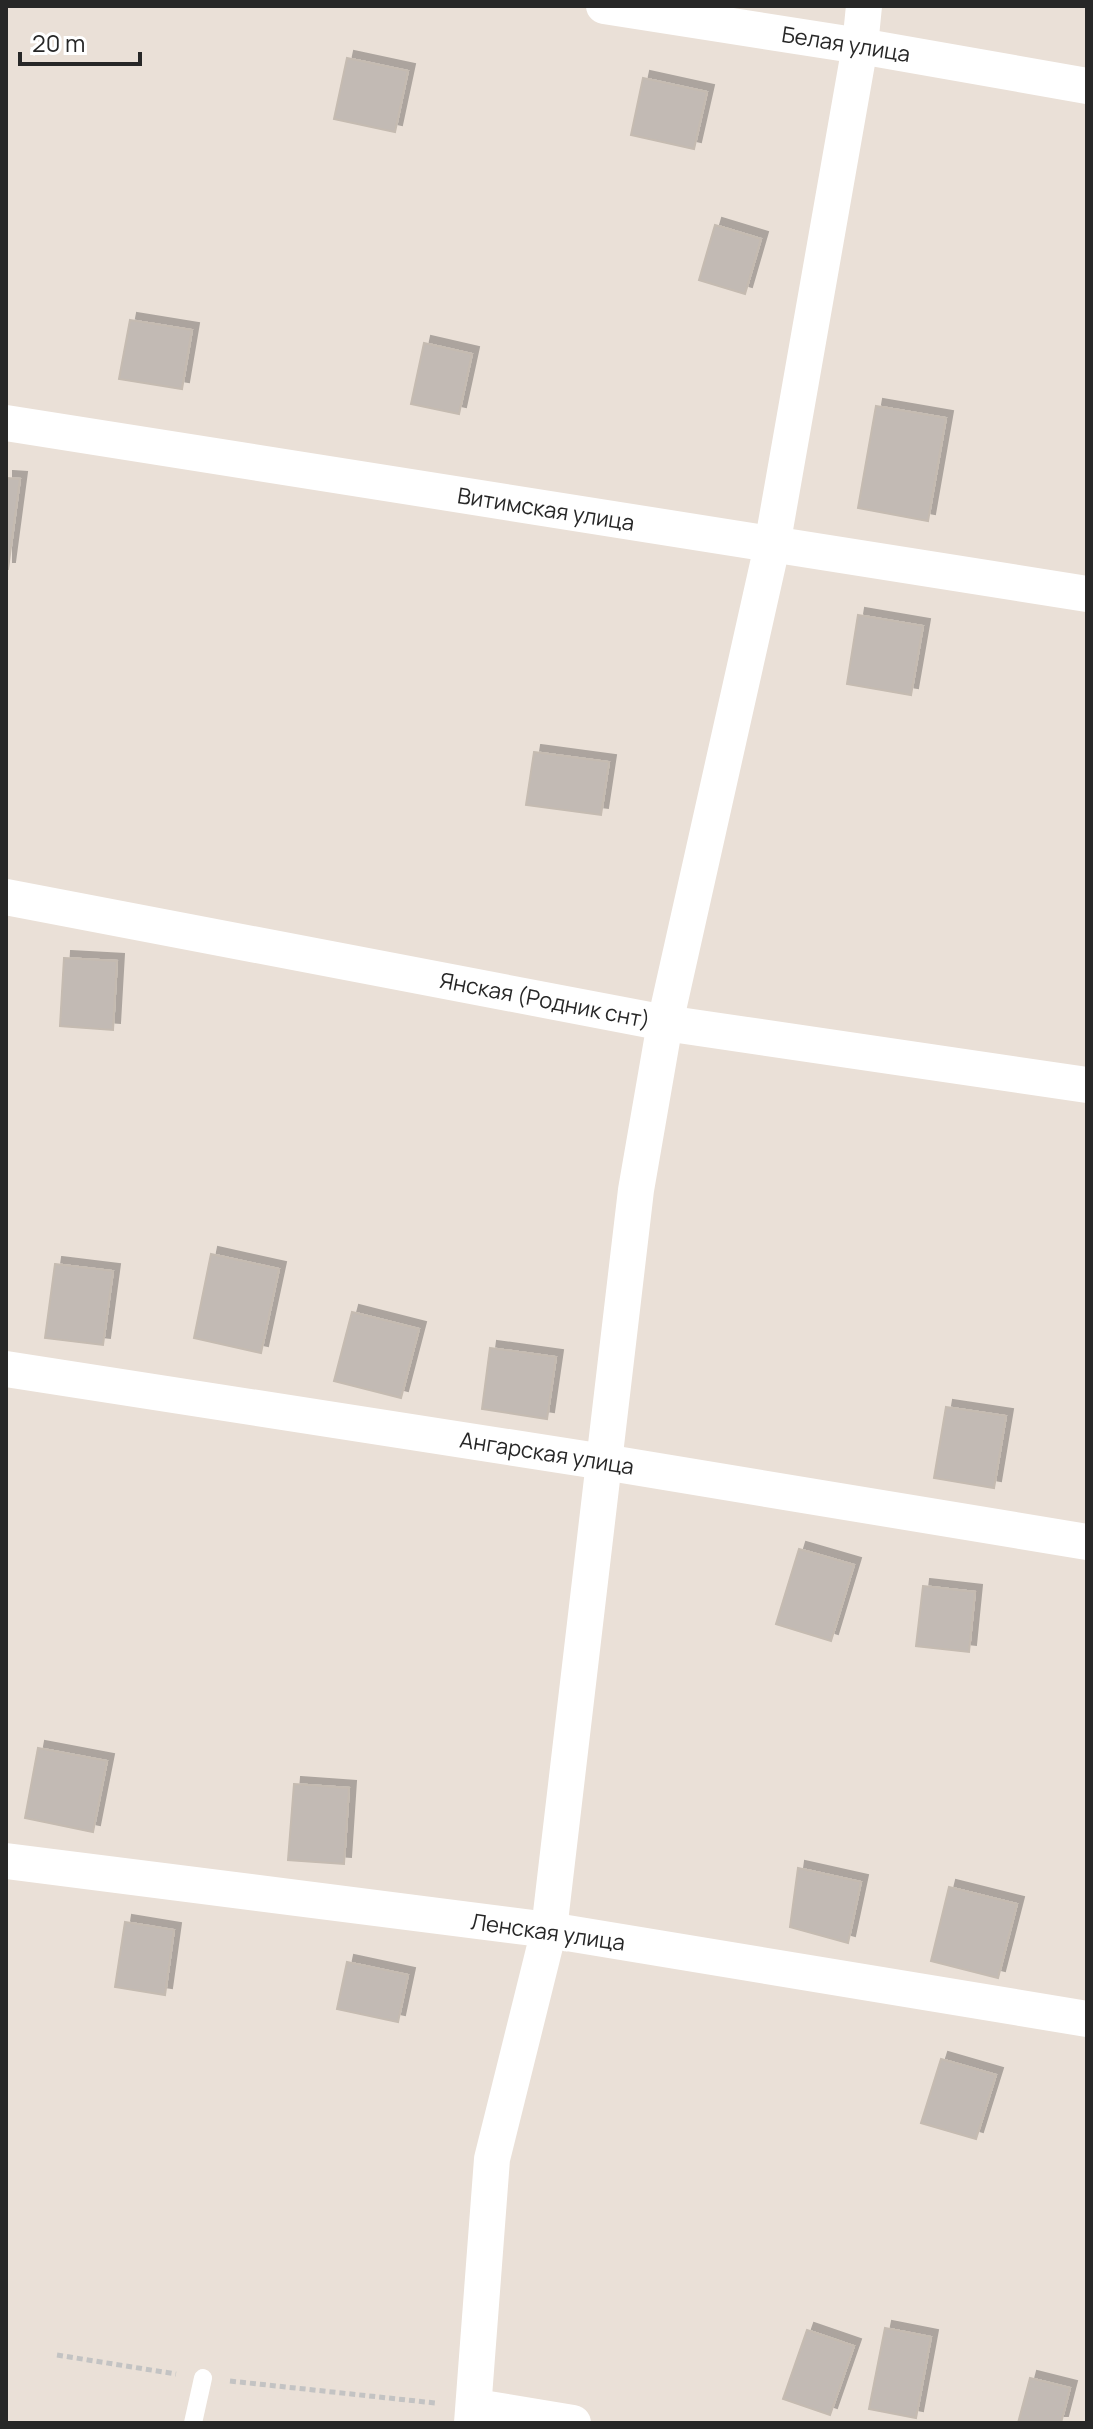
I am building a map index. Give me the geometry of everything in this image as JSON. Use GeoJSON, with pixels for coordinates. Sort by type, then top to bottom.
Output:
{"type":"FeatureCollection","features":[{"type":"Feature","properties":{"kind":"street","name":"Белая улица"},"geometry":{"type":"LineString","coordinates":[[604,6],[1087,86]]}},
{"type":"Feature","properties":{"kind":"street"},"geometry":{"type":"LineString","coordinates":[[573,2423],[474,2415],[492,2159],[549,1930],[636,1190],[665,1023],[772,546],[860,46],[864,6]]}},
{"type":"Feature","properties":{"kind":"street","name":"Витимская улица"},"geometry":{"type":"LineString","coordinates":[[6,423],[1087,594]]}},
{"type":"Feature","properties":{"kind":"street","name":"Янская (Родник снт)"},"geometry":{"type":"LineString","coordinates":[[6,897],[665,1023],[1087,1085]]}},
{"type":"Feature","properties":{"kind":"street","name":"Ангарская улица"},"geometry":{"type":"LineString","coordinates":[[6,1369],[604,1462],[1087,1542]]}},
{"type":"Feature","properties":{"kind":"street","name":"Ленская улица"},"geometry":{"type":"LineString","coordinates":[[6,1861],[549,1930],[1087,2019]]}},
{"type":"Feature","properties":{"kind":"lane"},"geometry":{"type":"LineString","coordinates":[[193,2423],[203,2378]]}},
{"type":"Feature","properties":{"kind":"path"},"geometry":{"type":"LineString","coordinates":[[57,2355],[474,2415]]}},
{"type":"Feature","properties":{"kind":"building"},"geometry":{"type":"Polygon","coordinates":[[[347,58],[408,71],[395,132],[334,119],[347,58]]]}},
{"type":"Feature","properties":{"kind":"building"},"geometry":{"type":"Polygon","coordinates":[[[643,78],[707,92],[694,149],[631,135],[643,78]]]}},
{"type":"Feature","properties":{"kind":"building"},"geometry":{"type":"Polygon","coordinates":[[[715,225],[761,239],[745,294],[699,280],[715,225]]]}},
{"type":"Feature","properties":{"kind":"building"},"geometry":{"type":"Polygon","coordinates":[[[130,320],[192,330],[182,389],[119,379],[130,320]]]}},
{"type":"Feature","properties":{"kind":"building"},"geometry":{"type":"Polygon","coordinates":[[[424,343],[472,354],[459,414],[411,404],[424,343]]]}},
{"type":"Feature","properties":{"kind":"building"},"geometry":{"type":"Polygon","coordinates":[[[876,406],[946,418],[928,521],[858,508],[876,406]]]}},
{"type":"Feature","properties":{"kind":"building"},"geometry":{"type":"Polygon","coordinates":[[[6,478],[20,479],[8,569],[6,569],[6,478]]]}},
{"type":"Feature","properties":{"kind":"building"},"geometry":{"type":"Polygon","coordinates":[[[858,615],[923,626],[911,695],[847,684],[858,615]]]}},
{"type":"Feature","properties":{"kind":"building"},"geometry":{"type":"Polygon","coordinates":[[[534,752],[609,762],[601,815],[526,805],[534,752]]]}},
{"type":"Feature","properties":{"kind":"building"},"geometry":{"type":"Polygon","coordinates":[[[64,958],[117,961],[113,1030],[60,1026],[64,958]]]}},
{"type":"Feature","properties":{"kind":"building"},"geometry":{"type":"Polygon","coordinates":[[[211,1254],[279,1269],[261,1353],[194,1338],[211,1254]]]}},
{"type":"Feature","properties":{"kind":"building"},"geometry":{"type":"Polygon","coordinates":[[[55,1264],[113,1271],[103,1345],[45,1338],[55,1264]]]}},
{"type":"Feature","properties":{"kind":"building"},"geometry":{"type":"Polygon","coordinates":[[[352,1312],[419,1329],[401,1398],[334,1381],[352,1312]]]}},
{"type":"Feature","properties":{"kind":"building"},"geometry":{"type":"Polygon","coordinates":[[[490,1348],[556,1357],[547,1419],[482,1409],[490,1348]]]}},
{"type":"Feature","properties":{"kind":"building"},"geometry":{"type":"Polygon","coordinates":[[[946,1407],[1006,1416],[994,1488],[934,1478],[946,1407]]]}},
{"type":"Feature","properties":{"kind":"building"},"geometry":{"type":"Polygon","coordinates":[[[799,1549],[854,1565],[831,1641],[776,1624],[799,1549]]]}},
{"type":"Feature","properties":{"kind":"building"},"geometry":{"type":"Polygon","coordinates":[[[923,1586],[975,1592],[969,1652],[916,1646],[923,1586]]]}},
{"type":"Feature","properties":{"kind":"building"},"geometry":{"type":"Polygon","coordinates":[[[38,1748],[107,1761],[93,1832],[25,1818],[38,1748]]]}},
{"type":"Feature","properties":{"kind":"building"},"geometry":{"type":"Polygon","coordinates":[[[294,1784],[349,1788],[344,1864],[288,1860],[294,1784]]]}},
{"type":"Feature","properties":{"kind":"building"},"geometry":{"type":"Polygon","coordinates":[[[798,1868],[861,1882],[848,1943],[790,1927],[798,1868]]]}},
{"type":"Feature","properties":{"kind":"building"},"geometry":{"type":"Polygon","coordinates":[[[949,1887],[1017,1904],[998,1978],[931,1961],[949,1887]]]}},
{"type":"Feature","properties":{"kind":"building"},"geometry":{"type":"Polygon","coordinates":[[[125,1922],[174,1930],[165,1995],[115,1987],[125,1922]]]}},
{"type":"Feature","properties":{"kind":"building"},"geometry":{"type":"Polygon","coordinates":[[[347,1962],[408,1975],[398,2022],[337,2009],[347,1962]]]}},
{"type":"Feature","properties":{"kind":"building"},"geometry":{"type":"Polygon","coordinates":[[[941,2059],[996,2075],[976,2139],[921,2123],[941,2059]]]}},
{"type":"Feature","properties":{"kind":"building"},"geometry":{"type":"Polygon","coordinates":[[[885,2328],[931,2337],[916,2418],[869,2409],[885,2328]]]}},
{"type":"Feature","properties":{"kind":"building"},"geometry":{"type":"Polygon","coordinates":[[[807,2330],[854,2346],[830,2415],[783,2399],[807,2330]]]}},
{"type":"Feature","properties":{"kind":"building"},"geometry":{"type":"Polygon","coordinates":[[[1030,2378],[1070,2388],[1061,2423],[1018,2423],[1030,2378]]]}}]}
